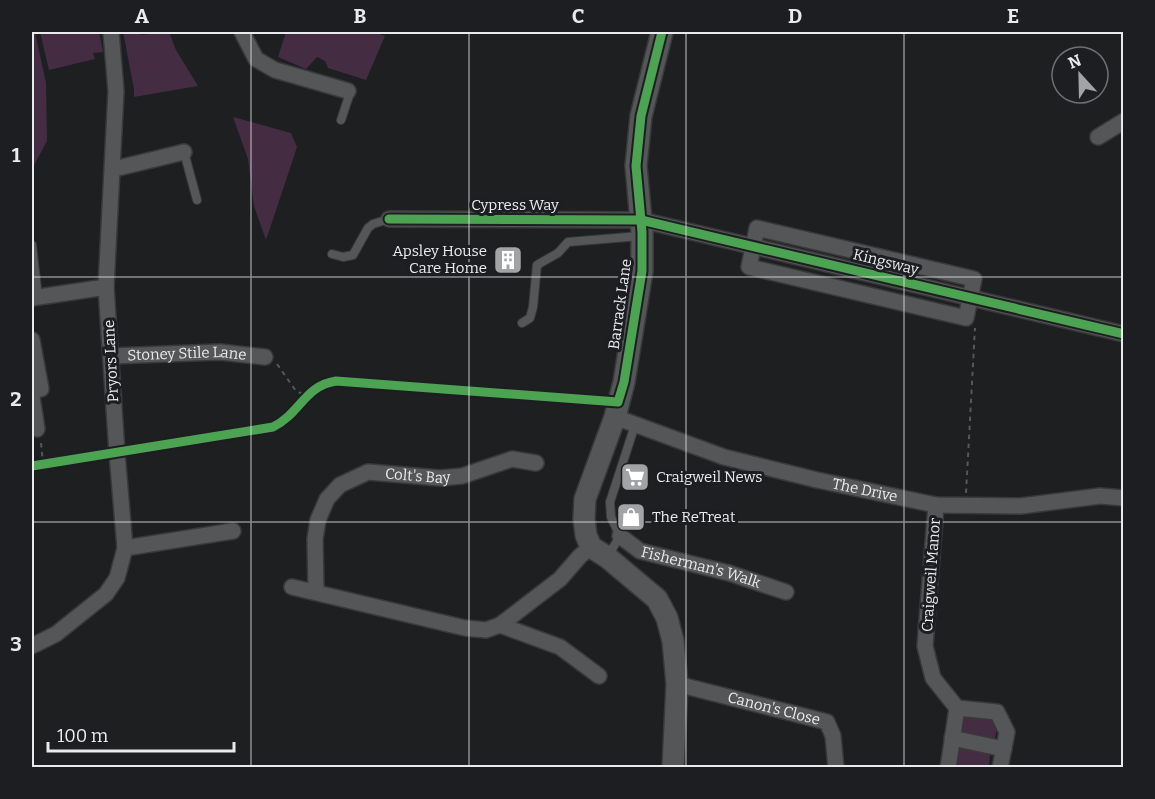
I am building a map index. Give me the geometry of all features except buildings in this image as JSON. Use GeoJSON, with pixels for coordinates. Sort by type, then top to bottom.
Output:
{"type":"FeatureCollection","features":[{"type":"Feature","properties":{"kind":"street","name":"Pryors Lane"},"geometry":{"type":"LineString","coordinates":[[32,646],[56,634],[106,594],[117,578],[125,548],[106,287],[114,169],[116,91],[111,32]]}},
{"type":"Feature","properties":{"kind":"street"},"geometry":{"type":"LineString","coordinates":[[242,32],[256,59],[274,70],[348,91]]}},
{"type":"Feature","properties":{"kind":"street","name":"Barrack Lane"},"geometry":{"type":"LineString","coordinates":[[599,552],[585,527],[585,499],[624,382],[642,271],[636,166],[641,116],[662,32]]}},
{"type":"Feature","properties":{"kind":"street"},"geometry":{"type":"LineString","coordinates":[[1098,137],[1124,121]]}},
{"type":"Feature","properties":{"kind":"street"},"geometry":{"type":"LineString","coordinates":[[114,169],[184,152]]}},
{"type":"Feature","properties":{"kind":"street","name":"Cypress Way"},"geometry":{"type":"LineString","coordinates":[[389,219],[641,228]]}},
{"type":"Feature","properties":{"kind":"street"},"geometry":{"type":"LineString","coordinates":[[641,228],[753,245]]}},
{"type":"Feature","properties":{"kind":"street"},"geometry":{"type":"LineString","coordinates":[[757,228],[974,279],[966,318],[749,267],[753,245],[757,228]]}},
{"type":"Feature","properties":{"kind":"street"},"geometry":{"type":"LineString","coordinates":[[35,298],[106,287]]}},
{"type":"Feature","properties":{"kind":"street"},"geometry":{"type":"LineString","coordinates":[[970,298],[1124,334]]}},
{"type":"Feature","properties":{"kind":"street"},"geometry":{"type":"LineString","coordinates":[[32,340],[40,389],[32,391]]}},
{"type":"Feature","properties":{"kind":"street","name":"Stoney Stile Lane"},"geometry":{"type":"LineString","coordinates":[[111,356],[220,352],[266,357]]}},
{"type":"Feature","properties":{"kind":"street"},"geometry":{"type":"LineString","coordinates":[[32,397],[37,429]]}},
{"type":"Feature","properties":{"kind":"street","name":"The Drive"},"geometry":{"type":"LineString","coordinates":[[616,410],[635,425],[724,457],[817,480],[936,505],[1021,506],[1100,496],[1124,498]]}},
{"type":"Feature","properties":{"kind":"street","name":"Colt's Bay"},"geometry":{"type":"LineString","coordinates":[[315,591],[315,539],[318,520],[327,499],[340,485],[368,472],[440,478],[462,476],[512,459],[536,463]]}},
{"type":"Feature","properties":{"kind":"street","name":"Craigweil Manor"},"geometry":{"type":"LineString","coordinates":[[936,505],[926,646],[933,678],[957,708]]}},
{"type":"Feature","properties":{"kind":"street"},"geometry":{"type":"LineString","coordinates":[[125,548],[233,531]]}},
{"type":"Feature","properties":{"kind":"street","name":"Fisherman's Walk"},"geometry":{"type":"LineString","coordinates":[[620,536],[640,551],[729,573],[786,592]]}},
{"type":"Feature","properties":{"kind":"street"},"geometry":{"type":"LineString","coordinates":[[292,587],[465,628],[486,630],[500,625],[560,579],[580,556],[599,552],[657,599],[667,618],[674,641],[677,684],[673,768]]}},
{"type":"Feature","properties":{"kind":"street"},"geometry":{"type":"LineString","coordinates":[[500,625],[560,646],[599,676]]}},
{"type":"Feature","properties":{"kind":"street","name":"Canon's Close"},"geometry":{"type":"LineString","coordinates":[[677,684],[827,722],[833,736],[836,768]]}},
{"type":"Feature","properties":{"kind":"street"},"geometry":{"type":"LineString","coordinates":[[948,768],[957,708],[997,712],[1007,732],[1000,768]]}},
{"type":"Feature","properties":{"kind":"street"},"geometry":{"type":"LineString","coordinates":[[952,738],[1004,749]]}},
{"type":"Feature","properties":{"kind":"lane"},"geometry":{"type":"LineString","coordinates":[[341,120],[350,96],[348,91]]}},
{"type":"Feature","properties":{"kind":"lane"},"geometry":{"type":"LineString","coordinates":[[184,152],[197,200]]}},
{"type":"Feature","properties":{"kind":"lane"},"geometry":{"type":"LineString","coordinates":[[332,254],[343,257],[352,255],[368,228],[389,219]]}},
{"type":"Feature","properties":{"kind":"lane"},"geometry":{"type":"LineString","coordinates":[[522,323],[530,318],[537,265],[558,253],[568,242],[641,228]]}},
{"type":"Feature","properties":{"kind":"lane"},"geometry":{"type":"LineString","coordinates":[[32,245],[35,298]]}},
{"type":"Feature","properties":{"kind":"lane"},"geometry":{"type":"LineString","coordinates":[[599,552],[620,536],[611,517],[610,502],[635,425]]}},
{"type":"Feature","properties":{"kind":"path"},"geometry":{"type":"LineString","coordinates":[[965,505],[975,327],[966,318]]}},
{"type":"Feature","properties":{"kind":"path"},"geometry":{"type":"LineString","coordinates":[[266,357],[276,364],[296,391],[307,396]]}},
{"type":"Feature","properties":{"kind":"path"},"geometry":{"type":"LineString","coordinates":[[32,466],[273,427],[286,421],[312,391],[324,383],[336,381],[616,410]]}},
{"type":"Feature","properties":{"kind":"path"},"geometry":{"type":"LineString","coordinates":[[37,429],[43,464]]}},
{"type":"Feature","properties":{"kind":"shaded area"},"geometry":{"type":"Polygon","coordinates":[[[32,32],[35,32],[46,83],[47,141],[32,169],[32,32]]]}},
{"type":"Feature","properties":{"kind":"shaded area"},"geometry":{"type":"Polygon","coordinates":[[[40,32],[99,32],[103,52],[93,53],[95,59],[49,70],[40,32]]]}},
{"type":"Feature","properties":{"kind":"shaded area"},"geometry":{"type":"Polygon","coordinates":[[[123,32],[140,32],[141,35],[169,32],[176,50],[198,86],[134,97],[123,32]]]}},
{"type":"Feature","properties":{"kind":"shaded area"},"geometry":{"type":"Polygon","coordinates":[[[286,32],[374,32],[385,36],[366,80],[328,68],[325,61],[317,57],[306,69],[278,57],[286,32]]]}},
{"type":"Feature","properties":{"kind":"shaded area"},"geometry":{"type":"Polygon","coordinates":[[[233,117],[291,133],[297,147],[266,240],[254,206],[248,159],[233,117]]]}},
{"type":"Feature","properties":{"kind":"shaded area"},"geometry":{"type":"Polygon","coordinates":[[[964,715],[990,718],[997,728],[994,742],[959,735],[961,717],[964,715]]]}},
{"type":"Feature","properties":{"kind":"shaded area"},"geometry":{"type":"Polygon","coordinates":[[[958,745],[987,751],[990,754],[989,767],[951,768],[958,745]]]}},
{"type":"Feature","properties":{"kind":"cycle path"},"geometry":{"type":"LineString","coordinates":[[32,466],[273,427],[290,415],[317,388],[336,381],[618,402],[624,382],[642,271],[642,232],[636,166],[641,116],[662,32]]}},
{"type":"Feature","properties":{"kind":"cycle path","name":"Kingsway"},"geometry":{"type":"LineString","coordinates":[[389,219],[641,220],[1124,334]]}},
{"type":"Feature","properties":{"kind":"place","name":"Apsley House Care Home"},"geometry":{"type":"Point","coordinates":[508,260]}},
{"type":"Feature","properties":{"kind":"place","name":"Craigweil News"},"geometry":{"type":"Point","coordinates":[635,477]}},
{"type":"Feature","properties":{"kind":"place","name":"The ReTreat"},"geometry":{"type":"Point","coordinates":[631,517]}}]}
